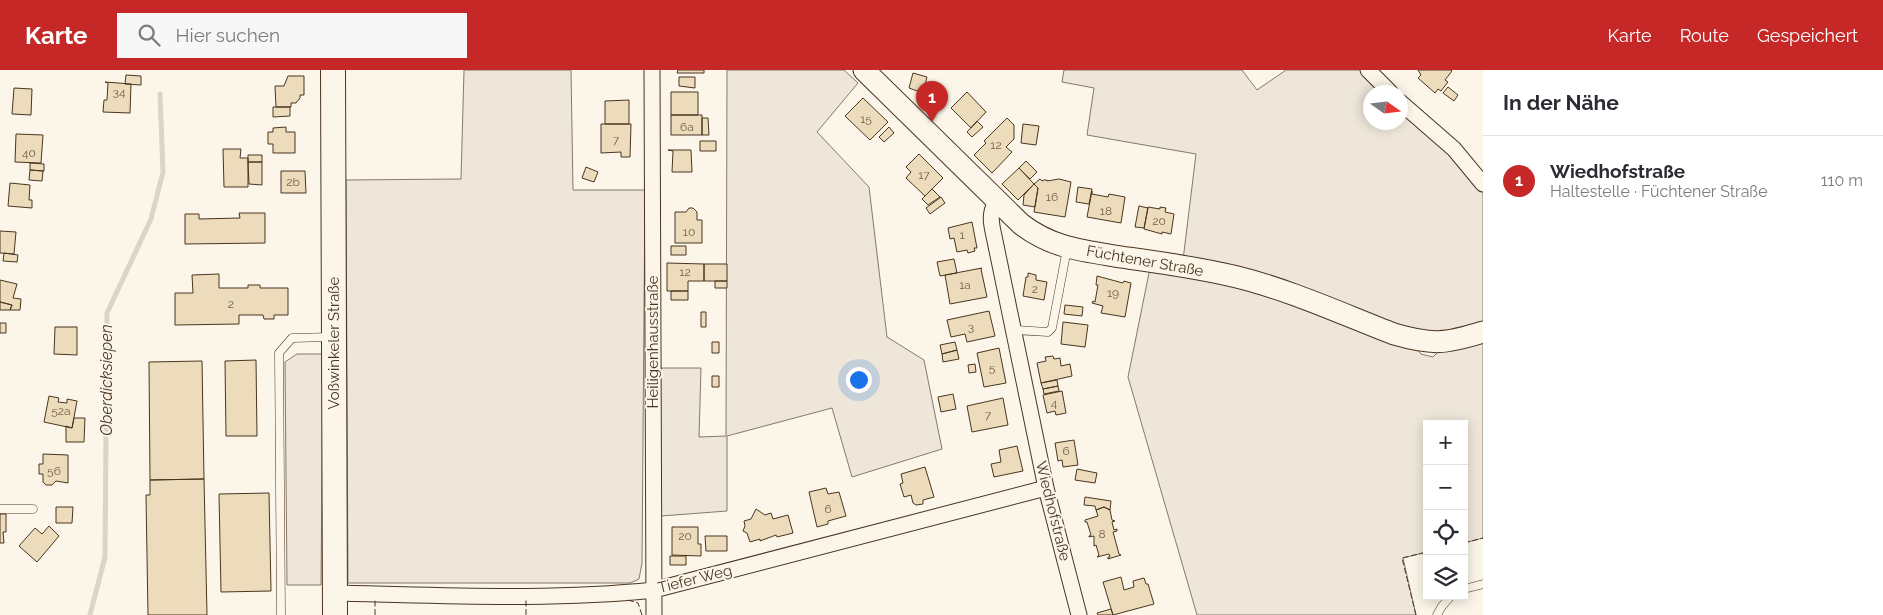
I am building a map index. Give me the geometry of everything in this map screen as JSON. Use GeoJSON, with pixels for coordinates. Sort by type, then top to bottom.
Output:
{"type":"FeatureCollection","features":[{"type":"Feature","properties":{"kind":"main road","name":"Voßwinkeler Straße"},"geometry":{"type":"LineString","coordinates":[[333,70],[335,604]]}},
{"type":"Feature","properties":{"kind":"street","name":"Heiligenhausstraße"},"geometry":{"type":"LineString","coordinates":[[652,70],[654,615]]}},
{"type":"Feature","properties":{"kind":"street","name":"Füchtener Straße"},"geometry":{"type":"LineString","coordinates":[[864,70],[996,201],[1037,236],[1067,247],[1221,273],[1251,280],[1394,334],[1417,340],[1455,341],[1483,332]]}},
{"type":"Feature","properties":{"kind":"street"},"geometry":{"type":"LineString","coordinates":[[1368,70],[1383,85]]}},
{"type":"Feature","properties":{"kind":"street"},"geometry":{"type":"LineString","coordinates":[[1408,109],[1454,149],[1483,184]]}},
{"type":"Feature","properties":{"kind":"street","name":"Wiedhofstraße"},"geometry":{"type":"LineString","coordinates":[[996,201],[990,218],[1046,488],[1080,615]]}},
{"type":"Feature","properties":{"kind":"street","name":"Tiefer Weg"},"geometry":{"type":"LineString","coordinates":[[335,604],[614,595],[654,590],[1046,488]]}},
{"type":"Feature","properties":{"kind":"lane"},"geometry":{"type":"LineString","coordinates":[[1014,330],[1048,332],[1052,328],[1067,247]]}},
{"type":"Feature","properties":{"kind":"lane"},"geometry":{"type":"LineString","coordinates":[[281,615],[279,353],[292,338],[333,337]]}},
{"type":"Feature","properties":{"kind":"lane"},"geometry":{"type":"LineString","coordinates":[[0,509],[33,510]]}},
{"type":"Feature","properties":{"kind":"lane"},"geometry":{"type":"LineString","coordinates":[[1468,588],[1483,584]]}},
{"type":"Feature","properties":{"kind":"lane"},"geometry":{"type":"LineString","coordinates":[[1437,615],[1447,600]]}},
{"type":"Feature","properties":{"kind":"shaded area"},"geometry":{"type":"Polygon","coordinates":[[[464,70],[571,70],[573,190],[645,190],[642,563],[639,579],[630,583],[348,583],[346,180],[461,179],[464,70]]]}},
{"type":"Feature","properties":{"kind":"shaded area"},"geometry":{"type":"Polygon","coordinates":[[[727,70],[844,70],[858,83],[817,132],[869,187],[887,337],[924,360],[942,449],[852,477],[832,408],[727,436],[727,511],[661,516],[659,368],[701,368],[699,437],[726,436],[727,70]]]}},
{"type":"Feature","properties":{"kind":"shaded area"},"geometry":{"type":"Polygon","coordinates":[[[1064,70],[1242,70],[1257,90],[1286,70],[1363,70],[1377,85],[1363,85],[1363,130],[1408,130],[1408,113],[1428,131],[1483,190],[1483,325],[1464,331],[1419,333],[1183,260],[1196,154],[1087,135],[1094,88],[1062,82],[1064,70]]]}},
{"type":"Feature","properties":{"kind":"shaded area"},"geometry":{"type":"Polygon","coordinates":[[[1150,268],[1213,277],[1415,347],[1421,354],[1433,357],[1441,349],[1483,339],[1483,538],[1468,542],[1468,420],[1423,420],[1423,553],[1403,558],[1416,615],[1197,615],[1128,377],[1150,268]]]}},
{"type":"Feature","properties":{"kind":"shaded area"},"geometry":{"type":"Polygon","coordinates":[[[297,354],[323,354],[321,585],[287,585],[285,362],[297,354]]]}},
{"type":"Feature","properties":{"kind":"building"},"geometry":{"type":"Polygon","coordinates":[[[678,70],[704,70],[704,73],[677,73],[678,70]]]}},
{"type":"Feature","properties":{"kind":"building"},"geometry":{"type":"Polygon","coordinates":[[[1418,70],[1452,71],[1445,80],[1448,82],[1441,91],[1438,89],[1435,93],[1418,78],[1421,75],[1418,70]]]}},
{"type":"Feature","properties":{"kind":"building"},"geometry":{"type":"Polygon","coordinates":[[[913,73],[927,77],[923,93],[909,88],[913,73]]]}},
{"type":"Feature","properties":{"kind":"building"},"geometry":{"type":"Polygon","coordinates":[[[126,75],[141,76],[141,85],[125,84],[126,75]]]}},
{"type":"Feature","properties":{"kind":"building"},"geometry":{"type":"Polygon","coordinates":[[[288,76],[304,76],[304,95],[300,95],[296,103],[291,103],[291,107],[276,107],[275,86],[284,86],[288,76]]]}},
{"type":"Feature","properties":{"kind":"building"},"geometry":{"type":"Polygon","coordinates":[[[679,77],[695,77],[695,88],[679,86],[679,77]]]}},
{"type":"Feature","properties":{"kind":"building"},"geometry":{"type":"Polygon","coordinates":[[[105,82],[131,84],[130,113],[103,112],[104,100],[107,100],[108,83],[105,82]]]}},
{"type":"Feature","properties":{"kind":"building"},"geometry":{"type":"Polygon","coordinates":[[[1448,87],[1458,95],[1454,101],[1443,93],[1448,87]]]}},
{"type":"Feature","properties":{"kind":"building"},"geometry":{"type":"Polygon","coordinates":[[[14,88],[32,89],[31,115],[12,114],[14,88]]]}},
{"type":"Feature","properties":{"kind":"building"},"geometry":{"type":"Polygon","coordinates":[[[671,92],[698,92],[698,115],[671,115],[671,92]]]}},
{"type":"Feature","properties":{"kind":"building"},"geometry":{"type":"Polygon","coordinates":[[[967,92],[986,112],[971,128],[951,108],[967,92]]]}},
{"type":"Feature","properties":{"kind":"building"},"geometry":{"type":"Polygon","coordinates":[[[863,98],[888,122],[870,140],[845,116],[863,98]]]}},
{"type":"Feature","properties":{"kind":"building"},"geometry":{"type":"Polygon","coordinates":[[[629,100],[629,124],[605,124],[605,101],[629,100]]]}},
{"type":"Feature","properties":{"kind":"building"},"geometry":{"type":"Polygon","coordinates":[[[273,107],[290,107],[290,116],[273,117],[273,107]]]}},
{"type":"Feature","properties":{"kind":"building"},"geometry":{"type":"Polygon","coordinates":[[[671,115],[702,115],[702,135],[671,135],[671,115]]]}},
{"type":"Feature","properties":{"kind":"building"},"geometry":{"type":"Polygon","coordinates":[[[702,118],[708,118],[709,135],[702,135],[702,118]]]}},
{"type":"Feature","properties":{"kind":"building"},"geometry":{"type":"Polygon","coordinates":[[[1007,118],[1014,125],[1014,139],[1006,147],[1012,152],[992,173],[974,155],[986,143],[984,141],[1007,118]]]}},
{"type":"Feature","properties":{"kind":"building"},"geometry":{"type":"Polygon","coordinates":[[[977,121],[983,127],[972,137],[967,132],[977,121]]]}},
{"type":"Feature","properties":{"kind":"building"},"geometry":{"type":"Polygon","coordinates":[[[601,124],[631,124],[630,157],[621,157],[621,152],[601,153],[601,124]]]}},
{"type":"Feature","properties":{"kind":"building"},"geometry":{"type":"Polygon","coordinates":[[[1023,124],[1039,126],[1036,145],[1021,143],[1023,124]]]}},
{"type":"Feature","properties":{"kind":"building"},"geometry":{"type":"Polygon","coordinates":[[[286,127],[286,132],[295,132],[295,153],[273,153],[273,144],[268,144],[268,132],[273,132],[273,128],[286,127]]]}},
{"type":"Feature","properties":{"kind":"building"},"geometry":{"type":"Polygon","coordinates":[[[889,127],[894,133],[884,142],[879,137],[889,127]]]}},
{"type":"Feature","properties":{"kind":"building"},"geometry":{"type":"Polygon","coordinates":[[[16,134],[43,135],[41,163],[15,162],[16,134]]]}},
{"type":"Feature","properties":{"kind":"building"},"geometry":{"type":"Polygon","coordinates":[[[700,141],[716,141],[716,151],[700,151],[700,141]]]}},
{"type":"Feature","properties":{"kind":"building"},"geometry":{"type":"Polygon","coordinates":[[[223,149],[241,149],[240,158],[248,158],[248,187],[224,187],[223,149]]]}},
{"type":"Feature","properties":{"kind":"building"},"geometry":{"type":"Polygon","coordinates":[[[668,150],[691,150],[692,172],[672,172],[673,151],[668,150]]]}},
{"type":"Feature","properties":{"kind":"building"},"geometry":{"type":"Polygon","coordinates":[[[919,154],[943,178],[925,196],[906,178],[911,172],[906,167],[919,154]]]}},
{"type":"Feature","properties":{"kind":"building"},"geometry":{"type":"Polygon","coordinates":[[[248,155],[262,155],[262,162],[248,162],[248,155]]]}},
{"type":"Feature","properties":{"kind":"building"},"geometry":{"type":"Polygon","coordinates":[[[1026,161],[1037,172],[1030,179],[1019,168],[1026,161]]]}},
{"type":"Feature","properties":{"kind":"building"},"geometry":{"type":"Polygon","coordinates":[[[248,162],[262,162],[262,185],[249,184],[248,162]]]}},
{"type":"Feature","properties":{"kind":"building"},"geometry":{"type":"Polygon","coordinates":[[[30,163],[44,164],[44,171],[30,170],[30,163]]]}},
{"type":"Feature","properties":{"kind":"building"},"geometry":{"type":"Polygon","coordinates":[[[586,167],[598,172],[594,182],[582,178],[586,167]]]}},
{"type":"Feature","properties":{"kind":"building"},"geometry":{"type":"Polygon","coordinates":[[[1019,168],[1034,184],[1018,200],[1002,184],[1019,168]]]}},
{"type":"Feature","properties":{"kind":"building"},"geometry":{"type":"Polygon","coordinates":[[[30,170],[43,171],[42,181],[29,180],[30,170]]]}},
{"type":"Feature","properties":{"kind":"building"},"geometry":{"type":"Polygon","coordinates":[[[281,171],[305,171],[306,193],[281,193],[281,171]]]}},
{"type":"Feature","properties":{"kind":"building"},"geometry":{"type":"Polygon","coordinates":[[[1040,179],[1047,181],[1059,179],[1071,182],[1065,217],[1034,212],[1038,188],[1034,184],[1040,179]]]}},
{"type":"Feature","properties":{"kind":"building"},"geometry":{"type":"Polygon","coordinates":[[[10,183],[30,185],[29,200],[32,200],[32,208],[8,206],[10,183]]]}},
{"type":"Feature","properties":{"kind":"building"},"geometry":{"type":"Polygon","coordinates":[[[1034,184],[1038,188],[1035,207],[1023,205],[1024,195],[1034,184]]]}},
{"type":"Feature","properties":{"kind":"building"},"geometry":{"type":"Polygon","coordinates":[[[1078,187],[1092,189],[1089,204],[1076,202],[1078,187]]]}},
{"type":"Feature","properties":{"kind":"building"},"geometry":{"type":"Polygon","coordinates":[[[932,189],[940,197],[928,205],[922,199],[932,189]]]}},
{"type":"Feature","properties":{"kind":"building"},"geometry":{"type":"Polygon","coordinates":[[[1092,191],[1092,194],[1108,197],[1109,194],[1125,197],[1121,223],[1087,217],[1092,191]]]}},
{"type":"Feature","properties":{"kind":"building"},"geometry":{"type":"Polygon","coordinates":[[[941,197],[945,203],[930,214],[926,208],[941,197]]]}},
{"type":"Feature","properties":{"kind":"building"},"geometry":{"type":"Polygon","coordinates":[[[1139,206],[1148,208],[1144,228],[1135,227],[1139,206]]]}},
{"type":"Feature","properties":{"kind":"building"},"geometry":{"type":"Polygon","coordinates":[[[1148,207],[1166,208],[1165,212],[1174,214],[1171,234],[1162,232],[1162,234],[1144,229],[1148,207]]]}},
{"type":"Feature","properties":{"kind":"building"},"geometry":{"type":"Polygon","coordinates":[[[689,208],[693,208],[697,212],[697,220],[702,220],[702,243],[675,243],[675,212],[686,212],[689,208]]]}},
{"type":"Feature","properties":{"kind":"building"},"geometry":{"type":"Polygon","coordinates":[[[239,213],[265,213],[265,243],[185,244],[185,214],[199,214],[199,219],[240,218],[239,213]]]}},
{"type":"Feature","properties":{"kind":"building"},"geometry":{"type":"Polygon","coordinates":[[[972,222],[977,248],[974,248],[975,251],[968,253],[967,250],[957,252],[954,238],[950,239],[948,228],[972,222]]]}},
{"type":"Feature","properties":{"kind":"building"},"geometry":{"type":"Polygon","coordinates":[[[0,231],[16,232],[14,254],[0,253],[0,231]]]}},
{"type":"Feature","properties":{"kind":"building"},"geometry":{"type":"Polygon","coordinates":[[[671,246],[686,246],[686,255],[671,255],[671,246]]]}},
{"type":"Feature","properties":{"kind":"building"},"geometry":{"type":"Polygon","coordinates":[[[4,253],[18,255],[17,262],[3,261],[4,253]]]}},
{"type":"Feature","properties":{"kind":"building"},"geometry":{"type":"Polygon","coordinates":[[[954,259],[957,273],[940,276],[937,262],[954,259]]]}},
{"type":"Feature","properties":{"kind":"building"},"geometry":{"type":"Polygon","coordinates":[[[667,263],[704,264],[704,281],[688,281],[688,291],[667,291],[667,263]]]}},
{"type":"Feature","properties":{"kind":"building"},"geometry":{"type":"Polygon","coordinates":[[[704,264],[727,264],[727,281],[704,281],[704,264]]]}},
{"type":"Feature","properties":{"kind":"building"},"geometry":{"type":"Polygon","coordinates":[[[982,268],[987,297],[950,304],[945,275],[982,268]]]}},
{"type":"Feature","properties":{"kind":"building"},"geometry":{"type":"Polygon","coordinates":[[[1028,273],[1036,275],[1036,280],[1047,282],[1044,300],[1023,296],[1028,273]]]}},
{"type":"Feature","properties":{"kind":"building"},"geometry":{"type":"Polygon","coordinates":[[[219,274],[219,288],[248,288],[248,285],[260,285],[260,288],[288,288],[288,315],[274,315],[274,319],[264,319],[263,315],[239,315],[239,324],[175,325],[175,293],[193,293],[192,275],[219,274]]]}},
{"type":"Feature","properties":{"kind":"building"},"geometry":{"type":"Polygon","coordinates":[[[1097,276],[1123,283],[1124,281],[1131,283],[1125,317],[1101,313],[1103,306],[1092,303],[1093,301],[1095,302],[1098,285],[1096,285],[1097,276]]]}},
{"type":"Feature","properties":{"kind":"building"},"geometry":{"type":"Polygon","coordinates":[[[0,280],[17,284],[13,298],[21,299],[20,310],[10,310],[12,305],[0,302],[0,280]]]}},
{"type":"Feature","properties":{"kind":"building"},"geometry":{"type":"Polygon","coordinates":[[[715,281],[727,281],[727,288],[715,288],[715,281]]]}},
{"type":"Feature","properties":{"kind":"building"},"geometry":{"type":"Polygon","coordinates":[[[671,291],[688,291],[688,300],[671,300],[671,291]]]}},
{"type":"Feature","properties":{"kind":"building"},"geometry":{"type":"Polygon","coordinates":[[[0,302],[12,305],[10,310],[0,310],[0,302]]]}},
{"type":"Feature","properties":{"kind":"building"},"geometry":{"type":"Polygon","coordinates":[[[1065,305],[1083,307],[1082,316],[1064,314],[1065,305]]]}},
{"type":"Feature","properties":{"kind":"building"},"geometry":{"type":"Polygon","coordinates":[[[989,311],[995,336],[967,342],[965,334],[951,337],[947,320],[989,311]]]}},
{"type":"Feature","properties":{"kind":"building"},"geometry":{"type":"Polygon","coordinates":[[[701,312],[706,312],[706,327],[701,327],[701,312]]]}},
{"type":"Feature","properties":{"kind":"building"},"geometry":{"type":"Polygon","coordinates":[[[1063,322],[1088,325],[1085,347],[1061,344],[1063,322]]]}},
{"type":"Feature","properties":{"kind":"building"},"geometry":{"type":"Polygon","coordinates":[[[0,323],[6,323],[6,333],[0,333],[0,323]]]}},
{"type":"Feature","properties":{"kind":"building"},"geometry":{"type":"Polygon","coordinates":[[[55,327],[77,327],[77,355],[54,354],[55,327]]]}},
{"type":"Feature","properties":{"kind":"building"},"geometry":{"type":"Polygon","coordinates":[[[712,342],[719,342],[719,353],[712,353],[712,342]]]}},
{"type":"Feature","properties":{"kind":"building"},"geometry":{"type":"Polygon","coordinates":[[[955,342],[957,350],[942,354],[940,345],[955,342]]]}},
{"type":"Feature","properties":{"kind":"building"},"geometry":{"type":"Polygon","coordinates":[[[999,348],[1006,383],[984,387],[977,353],[999,348]]]}},
{"type":"Feature","properties":{"kind":"building"},"geometry":{"type":"Polygon","coordinates":[[[957,350],[959,359],[943,362],[942,354],[957,350]]]}},
{"type":"Feature","properties":{"kind":"building"},"geometry":{"type":"Polygon","coordinates":[[[1053,356],[1054,359],[1060,358],[1061,366],[1070,364],[1072,376],[1041,383],[1037,363],[1046,361],[1045,357],[1053,356]]]}},
{"type":"Feature","properties":{"kind":"building"},"geometry":{"type":"Polygon","coordinates":[[[256,360],[257,436],[226,436],[225,361],[256,360]]]}},
{"type":"Feature","properties":{"kind":"building"},"geometry":{"type":"Polygon","coordinates":[[[202,361],[204,479],[150,480],[149,362],[202,361]]]}},
{"type":"Feature","properties":{"kind":"building"},"geometry":{"type":"Polygon","coordinates":[[[975,364],[976,372],[969,373],[968,365],[975,364]]]}},
{"type":"Feature","properties":{"kind":"building"},"geometry":{"type":"Polygon","coordinates":[[[712,376],[719,376],[719,387],[712,387],[712,376]]]}},
{"type":"Feature","properties":{"kind":"building"},"geometry":{"type":"Polygon","coordinates":[[[1057,380],[1058,386],[1043,389],[1041,383],[1057,380]]]}},
{"type":"Feature","properties":{"kind":"building"},"geometry":{"type":"Polygon","coordinates":[[[1058,386],[1059,391],[1044,394],[1043,389],[1058,386]]]}},
{"type":"Feature","properties":{"kind":"building"},"geometry":{"type":"Polygon","coordinates":[[[1062,391],[1066,413],[1056,415],[1055,411],[1047,413],[1043,395],[1062,391]]]}},
{"type":"Feature","properties":{"kind":"building"},"geometry":{"type":"Polygon","coordinates":[[[953,394],[956,409],[941,412],[938,397],[953,394]]]}},
{"type":"Feature","properties":{"kind":"building"},"geometry":{"type":"Polygon","coordinates":[[[49,396],[59,398],[58,402],[67,403],[67,399],[77,401],[72,428],[44,422],[49,396]]]}},
{"type":"Feature","properties":{"kind":"building"},"geometry":{"type":"Polygon","coordinates":[[[1003,398],[1008,425],[972,432],[967,406],[1003,398]]]}},
{"type":"Feature","properties":{"kind":"building"},"geometry":{"type":"Polygon","coordinates":[[[74,418],[85,418],[84,442],[66,442],[66,426],[72,428],[74,418]]]}},
{"type":"Feature","properties":{"kind":"building"},"geometry":{"type":"Polygon","coordinates":[[[1074,440],[1078,465],[1063,467],[1062,460],[1058,461],[1055,443],[1074,440]]]}},
{"type":"Feature","properties":{"kind":"building"},"geometry":{"type":"Polygon","coordinates":[[[1017,446],[1023,471],[994,477],[991,464],[1001,462],[999,450],[1017,446]]]}},
{"type":"Feature","properties":{"kind":"building"},"geometry":{"type":"Polygon","coordinates":[[[43,454],[68,455],[68,483],[56,481],[52,485],[46,485],[43,482],[43,474],[39,474],[39,464],[43,464],[43,454]]]}},
{"type":"Feature","properties":{"kind":"building"},"geometry":{"type":"Polygon","coordinates":[[[925,467],[934,497],[923,500],[923,504],[916,505],[913,503],[911,495],[904,497],[900,484],[903,483],[901,474],[925,467]]]}},
{"type":"Feature","properties":{"kind":"building"},"geometry":{"type":"Polygon","coordinates":[[[1077,469],[1097,473],[1095,483],[1075,480],[1077,469]]]}},
{"type":"Feature","properties":{"kind":"building"},"geometry":{"type":"Polygon","coordinates":[[[204,479],[207,615],[148,615],[146,495],[150,495],[150,480],[204,479]]]}},
{"type":"Feature","properties":{"kind":"building"},"geometry":{"type":"Polygon","coordinates":[[[826,488],[828,494],[839,492],[846,516],[828,521],[828,524],[817,527],[809,492],[826,488]]]}},
{"type":"Feature","properties":{"kind":"building"},"geometry":{"type":"Polygon","coordinates":[[[269,493],[271,591],[221,592],[219,494],[269,493]]]}},
{"type":"Feature","properties":{"kind":"building"},"geometry":{"type":"Polygon","coordinates":[[[1085,497],[1111,501],[1110,510],[1104,507],[1096,510],[1095,506],[1084,505],[1085,497]]]}},
{"type":"Feature","properties":{"kind":"building"},"geometry":{"type":"Polygon","coordinates":[[[56,507],[73,507],[72,523],[56,523],[56,507]]]}},
{"type":"Feature","properties":{"kind":"building"},"geometry":{"type":"Polygon","coordinates":[[[1104,507],[1110,510],[1112,520],[1115,521],[1112,522],[1114,530],[1117,529],[1117,531],[1113,532],[1119,554],[1121,555],[1108,559],[1110,557],[1109,554],[1097,557],[1099,555],[1096,545],[1094,546],[1094,536],[1089,537],[1091,535],[1087,522],[1085,522],[1085,520],[1098,516],[1096,510],[1104,507]]]}},
{"type":"Feature","properties":{"kind":"building"},"geometry":{"type":"Polygon","coordinates":[[[756,509],[765,515],[771,513],[773,519],[788,515],[793,533],[777,537],[776,535],[760,541],[760,539],[750,542],[747,533],[743,531],[744,521],[751,519],[756,509]]]}},
{"type":"Feature","properties":{"kind":"building"},"geometry":{"type":"Polygon","coordinates":[[[0,514],[6,514],[6,532],[3,532],[4,543],[0,543],[0,514]]]}},
{"type":"Feature","properties":{"kind":"building"},"geometry":{"type":"Polygon","coordinates":[[[49,526],[59,536],[37,562],[19,546],[35,528],[42,534],[49,526]]]}},
{"type":"Feature","properties":{"kind":"building"},"geometry":{"type":"Polygon","coordinates":[[[672,527],[698,527],[698,544],[701,544],[701,556],[672,555],[672,527]]]}},
{"type":"Feature","properties":{"kind":"building"},"geometry":{"type":"Polygon","coordinates":[[[705,536],[727,536],[727,551],[706,551],[705,536]]]}},
{"type":"Feature","properties":{"kind":"building"},"geometry":{"type":"Polygon","coordinates":[[[670,556],[686,556],[686,565],[670,565],[670,556]]]}},
{"type":"Feature","properties":{"kind":"building"},"geometry":{"type":"Polygon","coordinates":[[[1121,577],[1124,590],[1134,587],[1133,581],[1144,578],[1146,584],[1148,584],[1154,604],[1113,615],[1103,582],[1121,577]]]}},
{"type":"Feature","properties":{"kind":"building"},"geometry":{"type":"Polygon","coordinates":[[[1111,609],[1113,615],[1098,615],[1097,613],[1111,609]]]}},
{"type":"Feature","properties":{"kind":"waterway","name":"Oberdicksiepen"},"geometry":{"type":"LineString","coordinates":[[90,615],[105,557],[107,313],[151,219],[163,172],[160,94]]}},
{"type":"Feature","properties":{"kind":"fence"},"geometry":{"type":"LineString","coordinates":[[1468,542],[1483,538]]}},
{"type":"Feature","properties":{"kind":"fence"},"geometry":{"type":"LineString","coordinates":[[1416,615],[1402,558],[1423,553]]}},
{"type":"Feature","properties":{"kind":"fence"},"geometry":{"type":"LineString","coordinates":[[526,600],[526,615]]}},
{"type":"Feature","properties":{"kind":"fence"},"geometry":{"type":"LineString","coordinates":[[628,600],[638,603],[642,615]]}},
{"type":"Feature","properties":{"kind":"fence"},"geometry":{"type":"LineString","coordinates":[[375,615],[375,601],[378,601]]}},
{"type":"Feature","properties":{"kind":"place","name":"Wiedhofstraße"},"geometry":{"type":"Point","coordinates":[932,122]}}]}
